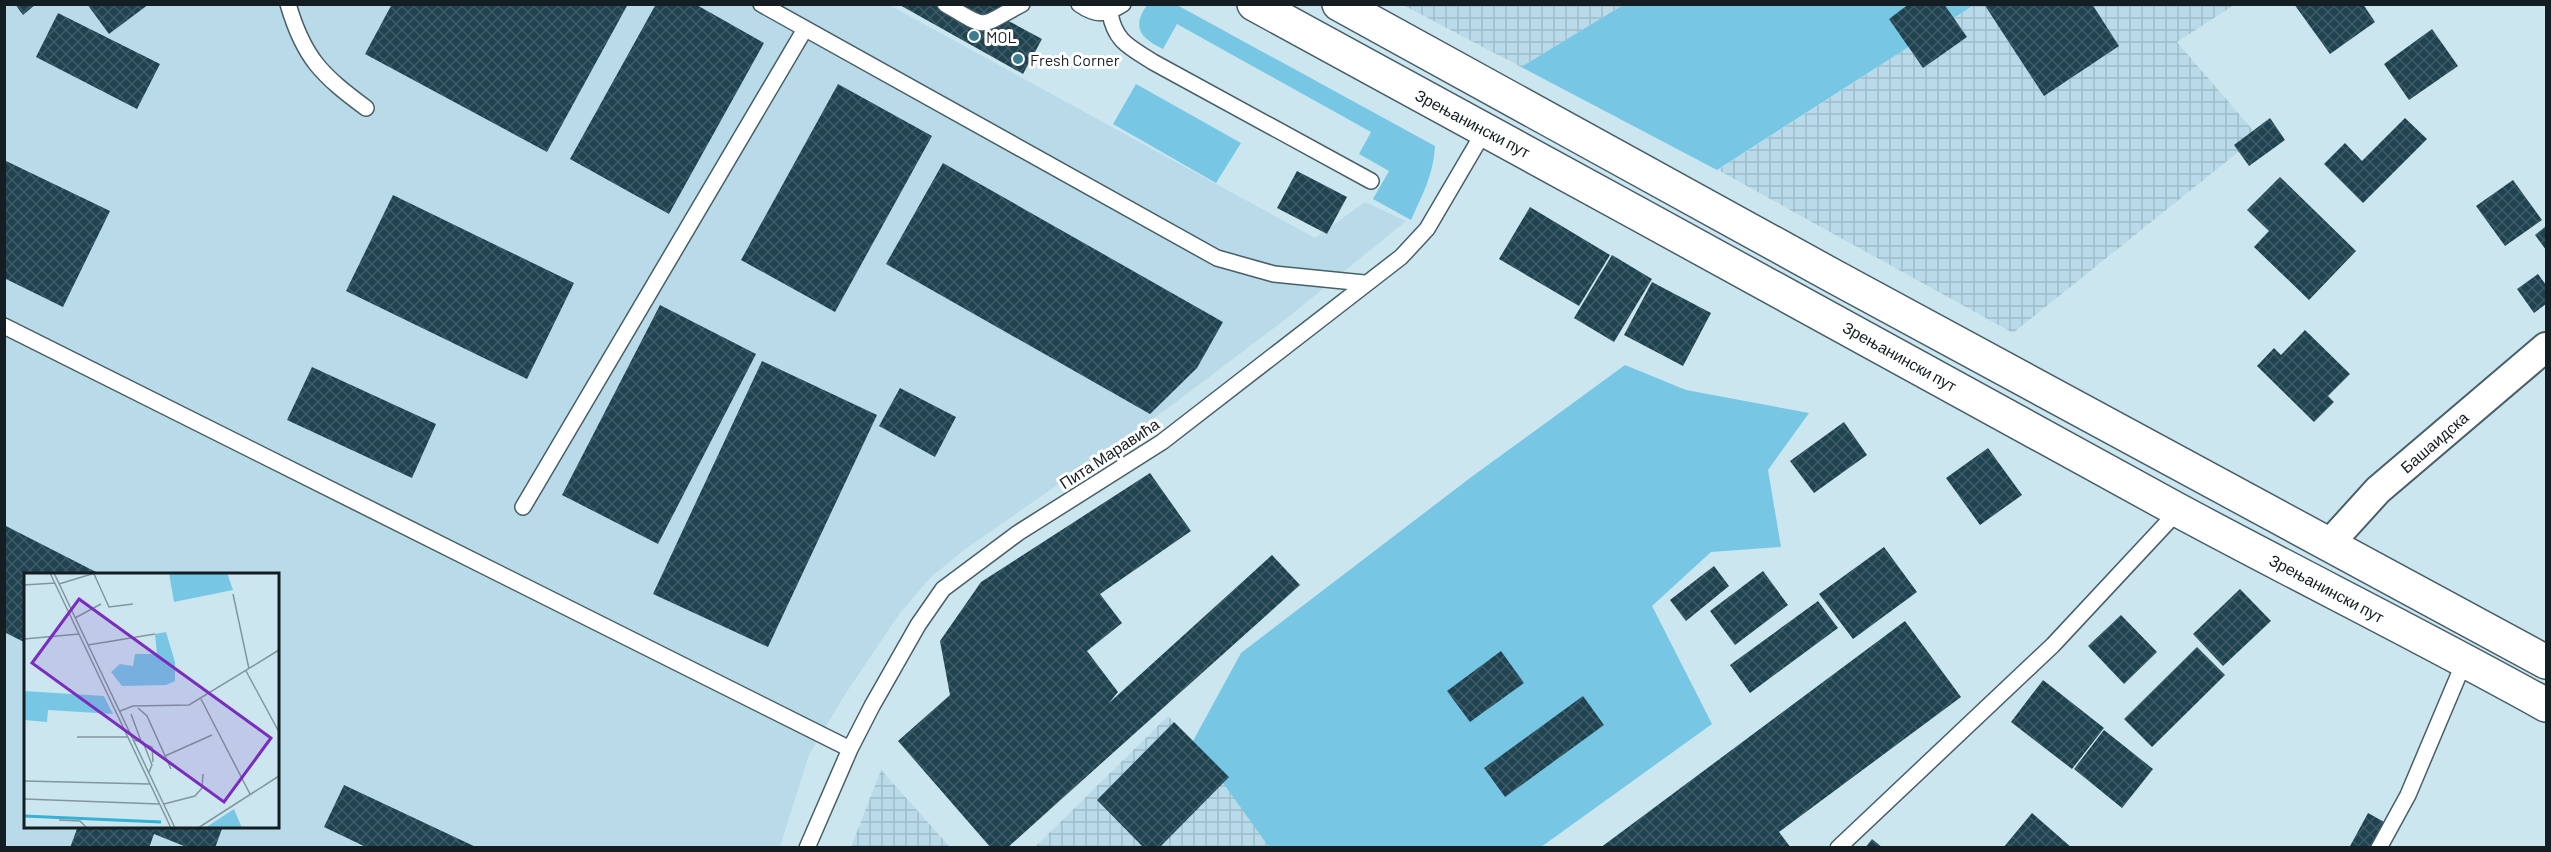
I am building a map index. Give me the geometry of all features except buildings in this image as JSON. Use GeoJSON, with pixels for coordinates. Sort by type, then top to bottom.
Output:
{"type":"FeatureCollection","features":[{"type":"Feature","properties":{"kind":"main road","name":"Зрењанински пут"},"geometry":{"type":"LineString","coordinates":[[1254,4],[2179,510],[2547,705]]}},
{"type":"Feature","properties":{"kind":"main road"},"geometry":{"type":"LineString","coordinates":[[1339,4],[1825,272],[2547,662]]}},
{"type":"Feature","properties":{"kind":"street","name":"Башаидска"},"geometry":{"type":"LineString","coordinates":[[2329,544],[2378,490],[2547,347]]}},
{"type":"Feature","properties":{"kind":"lane"},"geometry":{"type":"LineString","coordinates":[[288,4],[295,28],[312,60],[335,85],[366,108]]}},
{"type":"Feature","properties":{"kind":"lane"},"geometry":{"type":"LineString","coordinates":[[761,4],[1217,258],[1274,274],[1364,283]]}},
{"type":"Feature","properties":{"kind":"lane"},"geometry":{"type":"LineString","coordinates":[[945,4],[978,24],[995,21],[1011,6]]}},
{"type":"Feature","properties":{"kind":"lane"},"geometry":{"type":"LineString","coordinates":[[1079,4],[1099,14],[1110,13],[1124,4]]}},
{"type":"Feature","properties":{"kind":"lane"},"geometry":{"type":"LineString","coordinates":[[1110,13],[1112,26],[1120,40],[1153,62],[1371,181]]}},
{"type":"Feature","properties":{"kind":"lane"},"geometry":{"type":"LineString","coordinates":[[523,507],[805,29]]}},
{"type":"Feature","properties":{"kind":"lane","name":"Пита Маравића"},"geometry":{"type":"LineString","coordinates":[[807,848],[850,749],[897,661],[943,589],[1018,533],[1162,442],[1364,283],[1401,257],[1427,229],[1485,130]]}},
{"type":"Feature","properties":{"kind":"lane"},"geometry":{"type":"LineString","coordinates":[[4,326],[850,749]]}},
{"type":"Feature","properties":{"kind":"lane"},"geometry":{"type":"LineString","coordinates":[[1838,848],[2053,645],[2179,510]]}},
{"type":"Feature","properties":{"kind":"lane"},"geometry":{"type":"LineString","coordinates":[[2379,848],[2408,795],[2465,660]]}},
{"type":"Feature","properties":{"kind":"shaded area"},"geometry":{"type":"Polygon","coordinates":[[[1623,4],[1521,67],[1403,5],[1623,4]]]}},
{"type":"Feature","properties":{"kind":"shaded area"},"geometry":{"type":"Polygon","coordinates":[[[5,5],[889,5],[1315,238],[1365,202],[1406,221],[1286,319],[1168,408],[964,550],[930,578],[900,613],[844,696],[809,755],[780,847],[5,848],[5,5]]]}},
{"type":"Feature","properties":{"kind":"shaded area"},"geometry":{"type":"Polygon","coordinates":[[[1147,5],[1177,5],[1435,146],[1430,175],[1411,220],[1373,199],[1389,171],[1359,154],[1371,132],[1177,24],[1163,49],[1155,45],[1144,36],[1139,26],[1142,13],[1147,5]]]}},
{"type":"Feature","properties":{"kind":"shaded area"},"geometry":{"type":"Polygon","coordinates":[[[1623,5],[1974,5],[1717,170],[1521,67],[1623,5]]]}},
{"type":"Feature","properties":{"kind":"shaded area"},"geometry":{"type":"Polygon","coordinates":[[[1974,5],[2234,5],[2177,42],[2258,136],[2013,333],[1718,170],[1974,5]]]}},
{"type":"Feature","properties":{"kind":"shaded area"},"geometry":{"type":"Polygon","coordinates":[[[1136,84],[1241,143],[1216,183],[1113,124],[1136,84]]]}},
{"type":"Feature","properties":{"kind":"shaded area"},"geometry":{"type":"Polygon","coordinates":[[[1625,365],[1686,390],[1809,413],[1768,470],[1781,547],[1711,552],[1652,606],[1712,724],[1541,847],[1269,847],[1193,741],[1241,653],[1470,478],[1625,365]]]}},
{"type":"Feature","properties":{"kind":"shaded area"},"geometry":{"type":"Polygon","coordinates":[[[1168,716],[1229,777],[1278,848],[1034,848],[1168,716]]]}},
{"type":"Feature","properties":{"kind":"shaded area"},"geometry":{"type":"Polygon","coordinates":[[[881,770],[950,847],[851,847],[881,770]]]}},
{"type":"Feature","properties":{"kind":"place","name":"MOL"},"geometry":{"type":"Point","coordinates":[974,36]}},
{"type":"Feature","properties":{"kind":"place","name":"Fresh Corner"},"geometry":{"type":"Point","coordinates":[1018,59]}}]}
